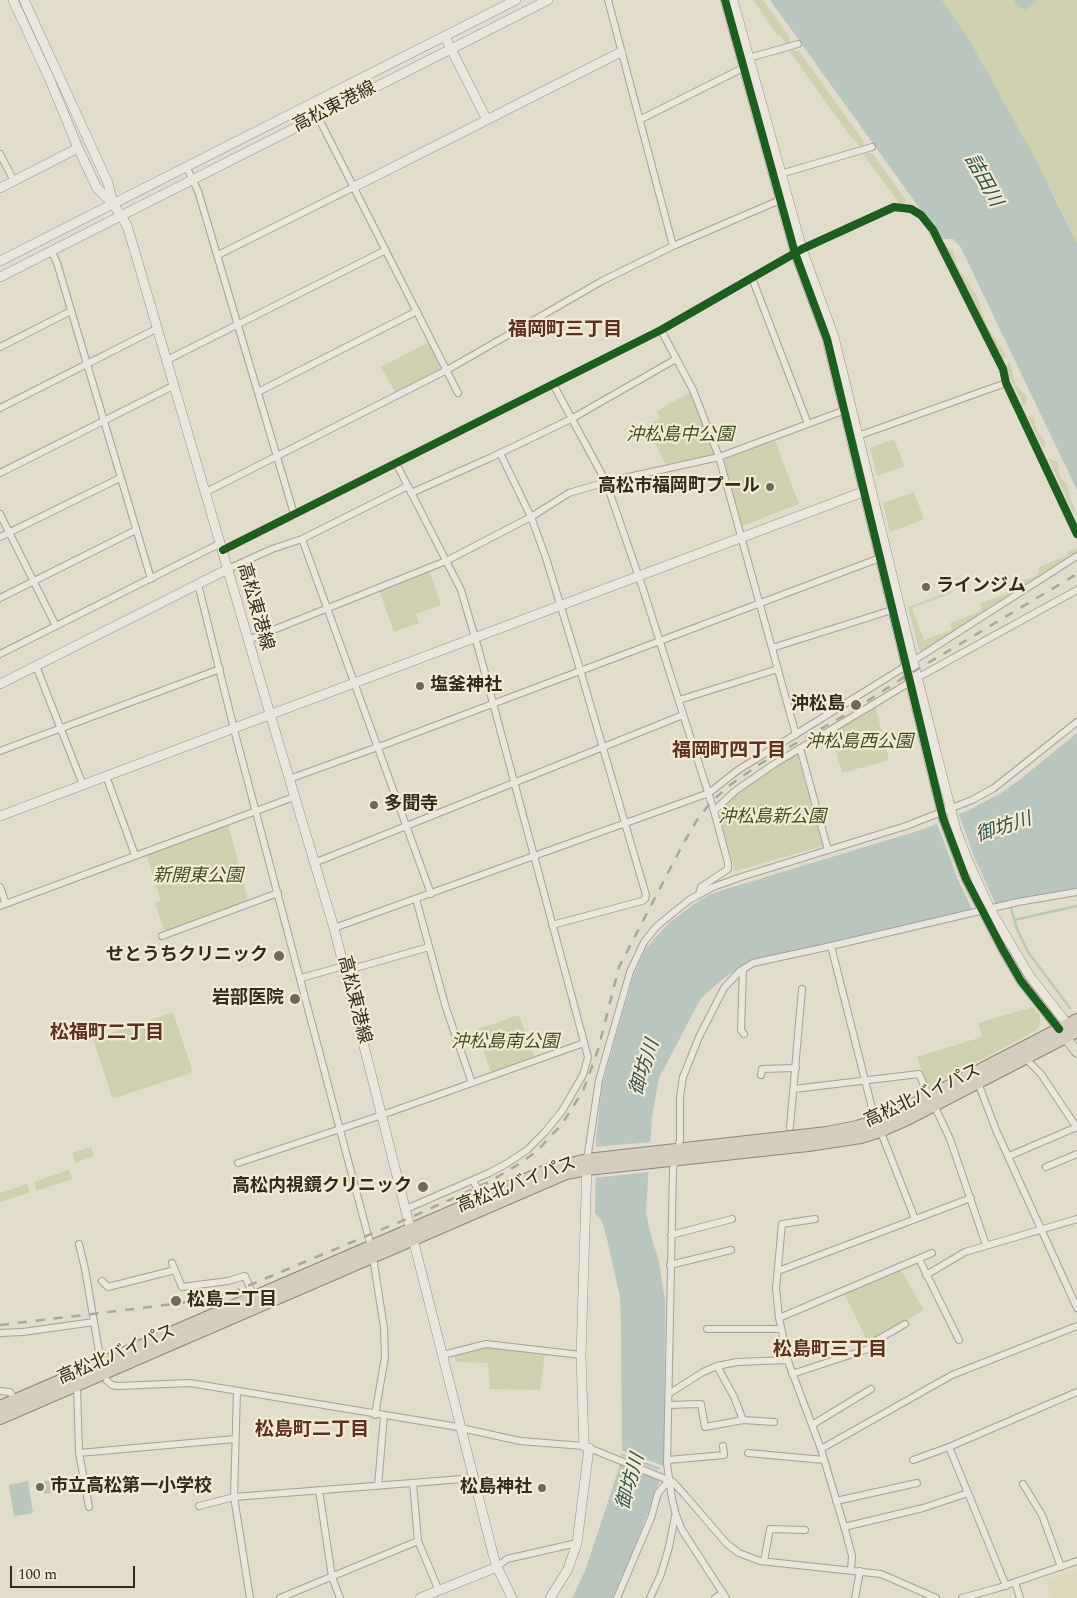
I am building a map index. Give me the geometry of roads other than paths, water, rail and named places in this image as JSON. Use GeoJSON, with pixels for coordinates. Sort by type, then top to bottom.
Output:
{"type":"FeatureCollection","features":[{"type":"Feature","properties":{"kind":"highway","name":"高松北バイパス"},"geometry":{"type":"LineString","coordinates":[[976,1078],[1026,1058],[1071,1030]]}},
{"type":"Feature","properties":{"kind":"highway","name":"高松北バイパス"},"geometry":{"type":"LineString","coordinates":[[0,1407],[102,1367],[413,1235],[483,1204],[557,1167],[677,1154],[846,1140],[931,1101],[1071,1030]]}},
{"type":"Feature","properties":{"kind":"highway","name":"高松北バイパス"},"geometry":{"type":"LineString","coordinates":[[0,1418],[77,1384],[102,1367]]}},
{"type":"Feature","properties":{"kind":"main road"},"geometry":{"type":"LineString","coordinates":[[1071,1030],[1077,1052]]}},
{"type":"Feature","properties":{"kind":"street"},"geometry":{"type":"LineString","coordinates":[[13,0],[97,188],[113,204]]}},
{"type":"Feature","properties":{"kind":"street"},"geometry":{"type":"LineString","coordinates":[[24,0],[108,183],[113,204]]}},
{"type":"Feature","properties":{"kind":"street","name":"高松東港線"},"geometry":{"type":"LineString","coordinates":[[512,1598],[497,1567],[334,928],[131,238],[127,226],[113,204],[516,0]]}},
{"type":"Feature","properties":{"kind":"street","name":"高松東港線"},"geometry":{"type":"LineString","coordinates":[[122,217],[193,179],[548,0]]}},
{"type":"Feature","properties":{"kind":"street"},"geometry":{"type":"LineString","coordinates":[[608,0],[673,246]]}},
{"type":"Feature","properties":{"kind":"street"},"geometry":{"type":"LineString","coordinates":[[725,0],[745,62],[799,251]]}},
{"type":"Feature","properties":{"kind":"street"},"geometry":{"type":"LineString","coordinates":[[733,0],[745,62]]}},
{"type":"Feature","properties":{"kind":"street"},"geometry":{"type":"LineString","coordinates":[[445,37],[487,120]]}},
{"type":"Feature","properties":{"kind":"street"},"geometry":{"type":"LineString","coordinates":[[640,119],[745,62],[798,44]]}},
{"type":"Feature","properties":{"kind":"street"},"geometry":{"type":"LineString","coordinates":[[218,255],[621,52]]}},
{"type":"Feature","properties":{"kind":"street"},"geometry":{"type":"LineString","coordinates":[[318,117],[458,392]]}},
{"type":"Feature","properties":{"kind":"street"},"geometry":{"type":"LineString","coordinates":[[778,175],[872,147]]}},
{"type":"Feature","properties":{"kind":"street"},"geometry":{"type":"LineString","coordinates":[[0,188],[78,148]]}},
{"type":"Feature","properties":{"kind":"street"},"geometry":{"type":"LineString","coordinates":[[0,154],[14,181]]}},
{"type":"Feature","properties":{"kind":"street"},"geometry":{"type":"LineString","coordinates":[[186,166],[193,179],[218,255],[294,514]]}},
{"type":"Feature","properties":{"kind":"street"},"geometry":{"type":"LineString","coordinates":[[778,175],[780,200],[799,251],[833,331],[848,409],[867,490],[947,814],[968,861],[985,909],[1029,975],[1071,1030]]}},
{"type":"Feature","properties":{"kind":"street"},"geometry":{"type":"LineString","coordinates":[[206,492],[277,458],[447,370],[602,281],[673,246],[780,200]]}},
{"type":"Feature","properties":{"kind":"street"},"geometry":{"type":"LineString","coordinates":[[0,261],[113,204]]}},
{"type":"Feature","properties":{"kind":"street"},"geometry":{"type":"LineString","coordinates":[[0,654],[151,579],[294,514],[396,463],[661,330],[799,251],[894,207],[911,209],[920,215],[933,230],[1003,369],[1006,382],[1077,534]]}},
{"type":"Feature","properties":{"kind":"street"},"geometry":{"type":"LineString","coordinates":[[0,277],[122,217]]}},
{"type":"Feature","properties":{"kind":"street"},"geometry":{"type":"LineString","coordinates":[[167,360],[386,250]]}},
{"type":"Feature","properties":{"kind":"street"},"geometry":{"type":"LineString","coordinates":[[52,252],[57,263],[151,579]]}},
{"type":"Feature","properties":{"kind":"street"},"geometry":{"type":"LineString","coordinates":[[752,278],[808,424]]}},
{"type":"Feature","properties":{"kind":"street"},"geometry":{"type":"LineString","coordinates":[[0,347],[71,311]]}},
{"type":"Feature","properties":{"kind":"street"},"geometry":{"type":"LineString","coordinates":[[258,392],[416,311]]}},
{"type":"Feature","properties":{"kind":"street"},"geometry":{"type":"LineString","coordinates":[[0,408],[158,328]]}},
{"type":"Feature","properties":{"kind":"street"},"geometry":{"type":"LineString","coordinates":[[661,330],[693,390],[719,457],[796,735]]}},
{"type":"Feature","properties":{"kind":"street"},"geometry":{"type":"LineString","coordinates":[[411,493],[572,419],[676,359]]}},
{"type":"Feature","properties":{"kind":"street"},"geometry":{"type":"LineString","coordinates":[[855,437],[1006,382]]}},
{"type":"Feature","properties":{"kind":"street"},"geometry":{"type":"LineString","coordinates":[[553,384],[606,482],[639,576],[709,793],[728,869],[701,887],[699,894]]}},
{"type":"Feature","properties":{"kind":"street"},"geometry":{"type":"LineString","coordinates":[[0,474],[175,385]]}},
{"type":"Feature","properties":{"kind":"street"},"geometry":{"type":"LineString","coordinates":[[248,640],[446,561],[490,540],[569,493],[606,482],[719,457],[848,409]]}},
{"type":"Feature","properties":{"kind":"street"},"geometry":{"type":"LineString","coordinates":[[500,453],[531,517],[580,670],[646,895],[645,899],[552,925]]}},
{"type":"Feature","properties":{"kind":"street"},"geometry":{"type":"LineString","coordinates":[[396,463],[461,590],[588,1061],[570,1100],[536,1142],[516,1158],[406,1209]]}},
{"type":"Feature","properties":{"kind":"street"},"geometry":{"type":"LineString","coordinates":[[0,537],[120,478]]}},
{"type":"Feature","properties":{"kind":"street"},"geometry":{"type":"LineString","coordinates":[[0,684],[228,569],[272,549],[302,539],[408,486]]}},
{"type":"Feature","properties":{"kind":"street"},"geometry":{"type":"LineString","coordinates":[[0,816],[867,490]]}},
{"type":"Feature","properties":{"kind":"street"},"geometry":{"type":"LineString","coordinates":[[867,490],[892,610],[909,664]]}},
{"type":"Feature","properties":{"kind":"street"},"geometry":{"type":"LineString","coordinates":[[0,514],[56,626]]}},
{"type":"Feature","properties":{"kind":"street"},"geometry":{"type":"LineString","coordinates":[[0,598],[136,530]]}},
{"type":"Feature","properties":{"kind":"street"},"geometry":{"type":"LineString","coordinates":[[302,539],[431,894]]}},
{"type":"Feature","properties":{"kind":"street"},"geometry":{"type":"LineString","coordinates":[[334,928],[709,793],[738,770],[909,664],[1077,556]]}},
{"type":"Feature","properties":{"kind":"street"},"geometry":{"type":"LineString","coordinates":[[289,779],[880,558]]}},
{"type":"Feature","properties":{"kind":"street"},"geometry":{"type":"LineString","coordinates":[[198,584],[372,1252],[384,1328],[385,1357],[375,1415]]}},
{"type":"Feature","properties":{"kind":"street"},"geometry":{"type":"LineString","coordinates":[[714,811],[747,782],[800,748],[913,681],[1077,590]]}},
{"type":"Feature","properties":{"kind":"street"},"geometry":{"type":"LineString","coordinates":[[772,648],[892,610]]}},
{"type":"Feature","properties":{"kind":"street"},"geometry":{"type":"LineString","coordinates":[[36,666],[83,784]]}},
{"type":"Feature","properties":{"kind":"street"},"geometry":{"type":"LineString","coordinates":[[0,751],[220,669]]}},
{"type":"Feature","properties":{"kind":"street"},"geometry":{"type":"LineString","coordinates":[[679,700],[778,669]]}},
{"type":"Feature","properties":{"kind":"street"},"geometry":{"type":"LineString","coordinates":[[314,863],[683,715]]}},
{"type":"Feature","properties":{"kind":"street"},"geometry":{"type":"LineString","coordinates":[[550,1598],[568,1569],[577,1543],[587,1447],[580,1355],[591,1164],[599,1080],[630,972],[644,942],[657,926],[676,909],[699,894],[741,877],[947,814],[994,788],[1077,722]]}},
{"type":"Feature","properties":{"kind":"street"},"geometry":{"type":"LineString","coordinates":[[800,748],[828,850]]}},
{"type":"Feature","properties":{"kind":"street"},"geometry":{"type":"LineString","coordinates":[[106,776],[135,855]]}},
{"type":"Feature","properties":{"kind":"street"},"geometry":{"type":"LineString","coordinates":[[0,887],[3,905],[294,796]]}},
{"type":"Feature","properties":{"kind":"street"},"geometry":{"type":"LineString","coordinates":[[715,1598],[724,1596],[682,1530],[676,1515],[669,1480],[670,1265],[677,1154],[680,1140],[680,1097],[683,1077],[690,1057],[724,988],[743,969],[753,963],[985,909],[1077,892]]}},
{"type":"Feature","properties":{"kind":"street"},"geometry":{"type":"LineString","coordinates":[[162,936],[278,893]]}},
{"type":"Feature","properties":{"kind":"street"},"geometry":{"type":"LineString","coordinates":[[416,899],[446,1008],[472,1083]]}},
{"type":"Feature","properties":{"kind":"street"},"geometry":{"type":"LineString","coordinates":[[831,946],[865,1082],[879,1126],[915,1220]]}},
{"type":"Feature","properties":{"kind":"street"},"geometry":{"type":"LineString","coordinates":[[301,978],[429,947]]}},
{"type":"Feature","properties":{"kind":"street"},"geometry":{"type":"LineString","coordinates":[[743,969],[741,1030],[744,1034]]}},
{"type":"Feature","properties":{"kind":"street"},"geometry":{"type":"LineString","coordinates":[[790,1127],[802,989]]}},
{"type":"Feature","properties":{"kind":"street"},"geometry":{"type":"LineString","coordinates":[[238,1163],[584,1043]]}},
{"type":"Feature","properties":{"kind":"street"},"geometry":{"type":"LineString","coordinates":[[1009,1156],[1077,1128],[1041,1074],[1026,1058]]}},
{"type":"Feature","properties":{"kind":"street"},"geometry":{"type":"LineString","coordinates":[[761,1075],[762,1069],[796,1068]]}},
{"type":"Feature","properties":{"kind":"street"},"geometry":{"type":"LineString","coordinates":[[794,1090],[919,1074],[950,1139],[986,1245]]}},
{"type":"Feature","properties":{"kind":"street"},"geometry":{"type":"LineString","coordinates":[[976,1078],[996,1130],[1074,1294],[1077,1308]]}},
{"type":"Feature","properties":{"kind":"street"},"geometry":{"type":"LineString","coordinates":[[1050,1163],[1077,1154]]}},
{"type":"Feature","properties":{"kind":"street"},"geometry":{"type":"LineString","coordinates":[[472,1180],[483,1204]]}},
{"type":"Feature","properties":{"kind":"street"},"geometry":{"type":"LineString","coordinates":[[778,1271],[971,1198]]}},
{"type":"Feature","properties":{"kind":"street"},"geometry":{"type":"LineString","coordinates":[[671,1235],[732,1219]]}},
{"type":"Feature","properties":{"kind":"street"},"geometry":{"type":"LineString","coordinates":[[815,1219],[782,1224],[776,1288],[780,1329],[792,1374],[821,1449],[852,1556],[852,1570]]}},
{"type":"Feature","properties":{"kind":"street"},"geometry":{"type":"LineString","coordinates":[[926,1275],[965,1252],[1077,1219]]}},
{"type":"Feature","properties":{"kind":"street"},"geometry":{"type":"LineString","coordinates":[[79,1244],[102,1367],[107,1381],[116,1386],[190,1383],[462,1428],[520,1441],[587,1447],[669,1480],[684,1494],[726,1544],[739,1553],[764,1561],[881,1574],[936,1598]]}},
{"type":"Feature","properties":{"kind":"street"},"geometry":{"type":"LineString","coordinates":[[670,1265],[730,1250]]}},
{"type":"Feature","properties":{"kind":"street"},"geometry":{"type":"LineString","coordinates":[[779,1318],[932,1253]]}},
{"type":"Feature","properties":{"kind":"street"},"geometry":{"type":"LineString","coordinates":[[919,1259],[958,1340]]}},
{"type":"Feature","properties":{"kind":"street"},"geometry":{"type":"LineString","coordinates":[[172,1263],[184,1288],[228,1281],[245,1276],[256,1302]]}},
{"type":"Feature","properties":{"kind":"street"},"geometry":{"type":"LineString","coordinates":[[102,1281],[108,1287],[175,1270]]}},
{"type":"Feature","properties":{"kind":"street"},"geometry":{"type":"LineString","coordinates":[[0,1333],[23,1332],[94,1322]]}},
{"type":"Feature","properties":{"kind":"street"},"geometry":{"type":"LineString","coordinates":[[792,1374],[868,1349],[877,1340],[905,1324]]}},
{"type":"Feature","properties":{"kind":"street"},"geometry":{"type":"LineString","coordinates":[[821,1449],[952,1375],[1077,1326]]}},
{"type":"Feature","properties":{"kind":"street"},"geometry":{"type":"LineString","coordinates":[[707,1329],[780,1329]]}},
{"type":"Feature","properties":{"kind":"street"},"geometry":{"type":"LineString","coordinates":[[443,1355],[486,1344],[580,1355]]}},
{"type":"Feature","properties":{"kind":"street"},"geometry":{"type":"LineString","coordinates":[[670,1393],[703,1372],[717,1366],[737,1362],[788,1360]]}},
{"type":"Feature","properties":{"kind":"street"},"geometry":{"type":"LineString","coordinates":[[717,1366],[734,1397],[743,1420]]}},
{"type":"Feature","properties":{"kind":"street"},"geometry":{"type":"LineString","coordinates":[[77,1384],[79,1452],[89,1507]]}},
{"type":"Feature","properties":{"kind":"street"},"geometry":{"type":"LineString","coordinates":[[812,1425],[871,1389]]}},
{"type":"Feature","properties":{"kind":"street"},"geometry":{"type":"LineString","coordinates":[[0,1391],[10,1392],[15,1400]]}},
{"type":"Feature","properties":{"kind":"street"},"geometry":{"type":"LineString","coordinates":[[236,1391],[234,1497],[250,1598]]}},
{"type":"Feature","properties":{"kind":"street"},"geometry":{"type":"LineString","coordinates":[[914,1460],[1077,1392]]}},
{"type":"Feature","properties":{"kind":"street"},"geometry":{"type":"LineString","coordinates":[[670,1404],[701,1404],[705,1428],[743,1420],[774,1422]]}},
{"type":"Feature","properties":{"kind":"street"},"geometry":{"type":"LineString","coordinates":[[378,1486],[384,1416]]}},
{"type":"Feature","properties":{"kind":"street"},"geometry":{"type":"LineString","coordinates":[[79,1452],[235,1439]]}},
{"type":"Feature","properties":{"kind":"street"},"geometry":{"type":"LineString","coordinates":[[668,1460],[724,1455],[723,1446]]}},
{"type":"Feature","properties":{"kind":"street"},"geometry":{"type":"LineString","coordinates":[[949,1447],[1006,1586]]}},
{"type":"Feature","properties":{"kind":"street"},"geometry":{"type":"LineString","coordinates":[[748,1453],[824,1460]]}},
{"type":"Feature","properties":{"kind":"street"},"geometry":{"type":"LineString","coordinates":[[198,1506],[234,1497],[475,1478]]}},
{"type":"Feature","properties":{"kind":"street"},"geometry":{"type":"LineString","coordinates":[[617,1598],[651,1518],[658,1493],[669,1480]]}},
{"type":"Feature","properties":{"kind":"street"},"geometry":{"type":"LineString","coordinates":[[413,1483],[418,1541],[435,1594]]}},
{"type":"Feature","properties":{"kind":"street"},"geometry":{"type":"LineString","coordinates":[[836,1501],[917,1483]]}},
{"type":"Feature","properties":{"kind":"street"},"geometry":{"type":"LineString","coordinates":[[1023,1484],[1042,1515],[1061,1566]]}},
{"type":"Feature","properties":{"kind":"street"},"geometry":{"type":"LineString","coordinates":[[319,1490],[332,1577],[340,1598]]}},
{"type":"Feature","properties":{"kind":"street"},"geometry":{"type":"LineString","coordinates":[[844,1528],[923,1508],[968,1492]]}},
{"type":"Feature","properties":{"kind":"street"},"geometry":{"type":"LineString","coordinates":[[650,1598],[662,1574],[676,1515]]}},
{"type":"Feature","properties":{"kind":"street"},"geometry":{"type":"LineString","coordinates":[[764,1561],[770,1529],[805,1530]]}},
{"type":"Feature","properties":{"kind":"street"},"geometry":{"type":"LineString","coordinates":[[280,1598],[418,1541]]}},
{"type":"Feature","properties":{"kind":"street"},"geometry":{"type":"LineString","coordinates":[[420,1598],[435,1594],[497,1567],[507,1559],[577,1543]]}},
{"type":"Feature","properties":{"kind":"street"},"geometry":{"type":"LineString","coordinates":[[962,1598],[1006,1586],[1077,1561]]}},
{"type":"Feature","properties":{"kind":"street"},"geometry":{"type":"LineString","coordinates":[[855,1598],[860,1571]]}},
{"type":"Feature","properties":{"kind":"street"},"geometry":{"type":"LineString","coordinates":[[1016,1582],[1020,1598]]}},
{"type":"Feature","properties":{"kind":"water","name":"詰田川"},"geometry":{"type":"Polygon","coordinates":[[[770,0],[942,0],[970,41],[1032,153],[1077,243],[1077,490],[960,246],[953,239],[943,239],[770,0]]]}},
{"type":"Feature","properties":{"kind":"water"},"geometry":{"type":"Polygon","coordinates":[[[1014,0],[1038,0],[1025,10],[1017,6],[1014,0]]]}},
{"type":"Feature","properties":{"kind":"water","name":"御坊川"},"geometry":{"type":"Polygon","coordinates":[[[1077,733],[1077,888],[1017,899],[751,961],[724,978],[701,998],[659,1078],[652,1117],[646,1211],[659,1262],[665,1300],[664,1462],[659,1483],[629,1562],[612,1598],[572,1598],[585,1571],[619,1468],[622,1449],[620,1297],[602,1221],[595,1213],[596,1138],[602,1086],[633,977],[645,950],[670,922],[713,893],[924,829],[969,810],[1001,793],[1018,781],[1077,733]]]}},
{"type":"Feature","properties":{"kind":"water"},"geometry":{"type":"Polygon","coordinates":[[[49,1480],[52,1493],[44,1494],[42,1482],[49,1480]]]}},
{"type":"Feature","properties":{"kind":"water"},"geometry":{"type":"Polygon","coordinates":[[[28,1481],[33,1513],[14,1516],[9,1485],[28,1481]]]}},
{"type":"Feature","properties":{"kind":"waterway"},"geometry":{"type":"LineString","coordinates":[[1010,904],[1017,929],[1028,952],[1070,1008]]}},
{"type":"Feature","properties":{"kind":"waterway"},"geometry":{"type":"LineString","coordinates":[[1014,920],[1077,906]]}},
{"type":"Feature","properties":{"kind":"railway"},"geometry":{"type":"LineString","coordinates":[[0,1325],[181,1303],[231,1293],[416,1215],[489,1182],[522,1162],[537,1151],[562,1124],[583,1091],[598,1050],[619,967],[683,844],[697,820],[711,802],[730,785],[760,764],[852,711],[903,678],[1077,574]]}},
{"type":"Feature","properties":{"kind":"place","name":"高松市福岡町プール"},"geometry":{"type":"Point","coordinates":[770,487]}},
{"type":"Feature","properties":{"kind":"place","name":"ラインジム"},"geometry":{"type":"Point","coordinates":[926,587]}},
{"type":"Feature","properties":{"kind":"place","name":"塩釜神社"},"geometry":{"type":"Point","coordinates":[420,686]}},
{"type":"Feature","properties":{"kind":"place","name":"沖松島"},"geometry":{"type":"Point","coordinates":[856,705]}},
{"type":"Feature","properties":{"kind":"place","name":"多聞寺"},"geometry":{"type":"Point","coordinates":[374,805]}},
{"type":"Feature","properties":{"kind":"place","name":"せとうちクリニック"},"geometry":{"type":"Point","coordinates":[279,956]}},
{"type":"Feature","properties":{"kind":"place","name":"岩部医院"},"geometry":{"type":"Point","coordinates":[295,999]}},
{"type":"Feature","properties":{"kind":"place","name":"高松内視鏡クリニック"},"geometry":{"type":"Point","coordinates":[423,1187]}},
{"type":"Feature","properties":{"kind":"place","name":"松島二丁目"},"geometry":{"type":"Point","coordinates":[176,1301]}},
{"type":"Feature","properties":{"kind":"place","name":"市立高松第一小学校"},"geometry":{"type":"Point","coordinates":[40,1487]}},
{"type":"Feature","properties":{"kind":"place","name":"松島神社"},"geometry":{"type":"Point","coordinates":[542,1488]}},
{"type":"Feature","properties":{"kind":"district","name":"福岡町三丁目"},"geometry":{"type":"Point","coordinates":[565,331]}},
{"type":"Feature","properties":{"kind":"district","name":"福岡町四丁目"},"geometry":{"type":"Point","coordinates":[729,752]}},
{"type":"Feature","properties":{"kind":"district","name":"松福町二丁目"},"geometry":{"type":"Point","coordinates":[107,1034]}},
{"type":"Feature","properties":{"kind":"district","name":"松島町三丁目"},"geometry":{"type":"Point","coordinates":[830,1351]}},
{"type":"Feature","properties":{"kind":"district","name":"松島町二丁目"},"geometry":{"type":"Point","coordinates":[312,1431]}},
{"type":"Feature","properties":{"kind":"park label","name":"沖松島中公園"},"geometry":{"type":"Point","coordinates":[680,436]}},
{"type":"Feature","properties":{"kind":"park label","name":"沖松島西公園"},"geometry":{"type":"Point","coordinates":[859,743]}},
{"type":"Feature","properties":{"kind":"park label","name":"沖松島新公園"},"geometry":{"type":"Point","coordinates":[772,818]}},
{"type":"Feature","properties":{"kind":"park label","name":"新開東公園"},"geometry":{"type":"Point","coordinates":[198,877]}},
{"type":"Feature","properties":{"kind":"park label","name":"沖松島南公園"},"geometry":{"type":"Point","coordinates":[505,1043]}}]}
